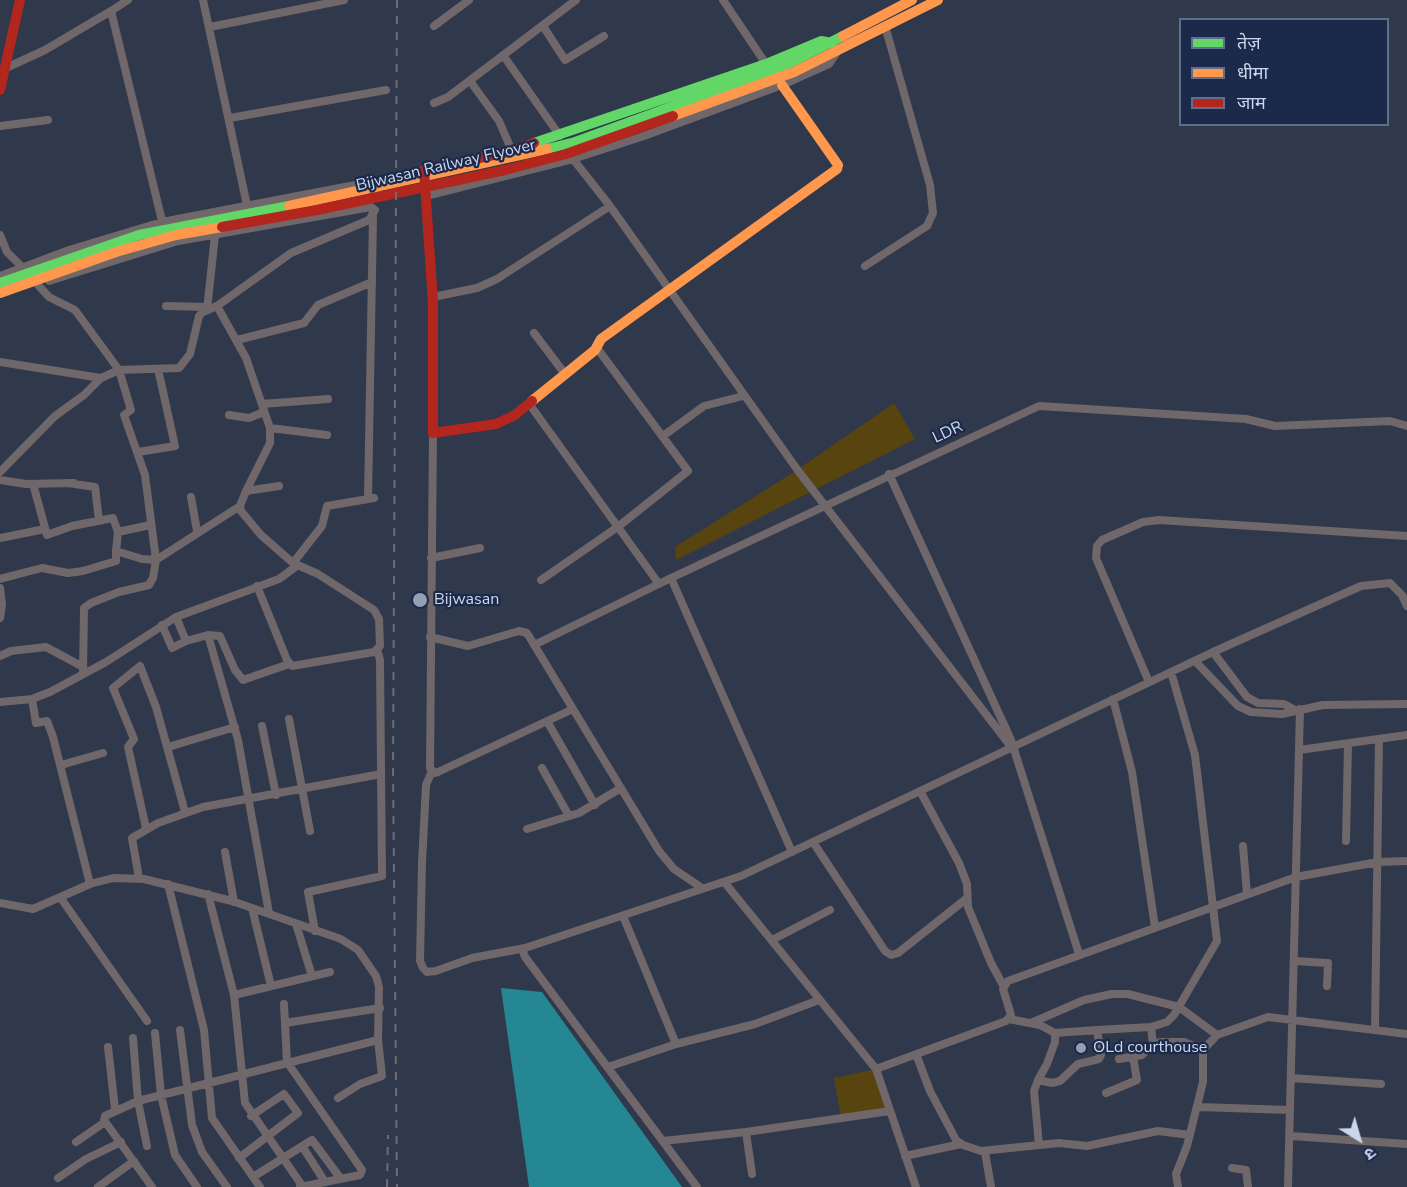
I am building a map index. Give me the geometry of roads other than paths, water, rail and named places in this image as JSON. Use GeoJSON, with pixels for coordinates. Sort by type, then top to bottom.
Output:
{"type":"FeatureCollection","features":[{"type":"Feature","properties":{"kind":"main road"},"geometry":{"type":"LineString","coordinates":[[0,90],[20,0]]}},
{"type":"Feature","properties":{"kind":"main road"},"geometry":{"type":"LineString","coordinates":[[899,13],[912,0]]}},
{"type":"Feature","properties":{"kind":"main road"},"geometry":{"type":"LineString","coordinates":[[782,85],[838,168],[601,339],[597,348],[530,405],[496,424],[433,433],[433,297],[424,170],[513,151],[560,136],[766,64],[821,41],[832,46],[899,13],[938,0]]}},
{"type":"Feature","properties":{"kind":"main road","name":"Bijwasan Railway Flyover"},"geometry":{"type":"LineString","coordinates":[[1,287],[130,238],[175,226],[315,201],[503,162],[575,142],[784,66],[885,26],[899,13]]}},
{"type":"Feature","properties":{"kind":"main road","name":"Bijwasan Railway Flyover"},"geometry":{"type":"LineString","coordinates":[[1,287],[176,235],[317,210],[566,154],[765,83],[821,59],[832,46]]}},
{"type":"Feature","properties":{"kind":"street"},"geometry":{"type":"LineString","coordinates":[[6,68],[45,50],[128,0]]}},
{"type":"Feature","properties":{"kind":"street"},"geometry":{"type":"LineString","coordinates":[[203,0],[252,229]]}},
{"type":"Feature","properties":{"kind":"street"},"geometry":{"type":"LineString","coordinates":[[210,27],[344,0]]}},
{"type":"Feature","properties":{"kind":"street"},"geometry":{"type":"LineString","coordinates":[[434,26],[469,0]]}},
{"type":"Feature","properties":{"kind":"street"},"geometry":{"type":"LineString","coordinates":[[434,103],[448,97],[576,0]]}},
{"type":"Feature","properties":{"kind":"street"},"geometry":{"type":"LineString","coordinates":[[723,0],[766,64]]}},
{"type":"Feature","properties":{"kind":"street"},"geometry":{"type":"LineString","coordinates":[[111,11],[166,244]]}},
{"type":"Feature","properties":{"kind":"street"},"geometry":{"type":"LineString","coordinates":[[543,26],[565,60],[604,36]]}},
{"type":"Feature","properties":{"kind":"street"},"geometry":{"type":"LineString","coordinates":[[865,266],[927,226],[933,213],[930,185],[885,26]]}},
{"type":"Feature","properties":{"kind":"street"},"geometry":{"type":"LineString","coordinates":[[426,196],[573,159],[782,85],[829,64],[832,46]]}},
{"type":"Feature","properties":{"kind":"street"},"geometry":{"type":"LineString","coordinates":[[503,55],[560,136]]}},
{"type":"Feature","properties":{"kind":"street"},"geometry":{"type":"LineString","coordinates":[[470,81],[499,121],[513,151]]}},
{"type":"Feature","properties":{"kind":"street"},"geometry":{"type":"LineString","coordinates":[[230,118],[386,90]]}},
{"type":"Feature","properties":{"kind":"street"},"geometry":{"type":"LineString","coordinates":[[0,126],[48,120]]}},
{"type":"Feature","properties":{"kind":"street"},"geometry":{"type":"LineString","coordinates":[[573,159],[610,206],[743,396],[1012,748]]}},
{"type":"Feature","properties":{"kind":"street"},"geometry":{"type":"LineString","coordinates":[[0,702],[32,699],[176,617],[279,579],[295,564],[318,533],[327,506],[371,499],[373,207],[376,181],[162,222],[120,233],[22,267],[1,287]]}},
{"type":"Feature","properties":{"kind":"street"},"geometry":{"type":"LineString","coordinates":[[433,297],[477,288],[497,279],[610,206]]}},
{"type":"Feature","properties":{"kind":"street"},"geometry":{"type":"LineString","coordinates":[[1,287],[38,285],[166,244],[373,207]]}},
{"type":"Feature","properties":{"kind":"street"},"geometry":{"type":"LineString","coordinates":[[166,306],[207,309],[217,306],[291,253],[373,217]]}},
{"type":"Feature","properties":{"kind":"street"},"geometry":{"type":"LineString","coordinates":[[0,235],[7,252],[22,267]]}},
{"type":"Feature","properties":{"kind":"street"},"geometry":{"type":"LineString","coordinates":[[0,472],[55,416],[84,395],[102,378],[119,370],[159,369],[183,365],[190,354],[199,316],[207,309],[215,235]]}},
{"type":"Feature","properties":{"kind":"street"},"geometry":{"type":"LineString","coordinates":[[237,340],[304,323],[318,305],[372,282]]}},
{"type":"Feature","properties":{"kind":"street"},"geometry":{"type":"LineString","coordinates":[[38,285],[49,297],[75,310],[119,370],[130,410],[124,415],[134,447],[138,452],[146,483],[156,560],[149,585],[119,592],[84,608],[83,671]]}},
{"type":"Feature","properties":{"kind":"street"},"geometry":{"type":"LineString","coordinates":[[116,551],[142,559],[156,560],[197,531],[224,518],[240,506],[270,443],[270,428],[237,340],[217,306]]}},
{"type":"Feature","properties":{"kind":"street"},"geometry":{"type":"LineString","coordinates":[[534,333],[565,374]]}},
{"type":"Feature","properties":{"kind":"street"},"geometry":{"type":"LineString","coordinates":[[541,580],[619,526],[686,475],[687,468],[597,348]]}},
{"type":"Feature","properties":{"kind":"street"},"geometry":{"type":"LineString","coordinates":[[0,362],[102,378]]}},
{"type":"Feature","properties":{"kind":"street"},"geometry":{"type":"LineString","coordinates":[[138,452],[175,446],[159,369]]}},
{"type":"Feature","properties":{"kind":"street"},"geometry":{"type":"LineString","coordinates":[[663,436],[704,406],[743,396]]}},
{"type":"Feature","properties":{"kind":"street"},"geometry":{"type":"LineString","coordinates":[[229,415],[249,418],[263,408],[328,399]]}},
{"type":"Feature","properties":{"kind":"street"},"geometry":{"type":"LineString","coordinates":[[530,405],[659,584]]}},
{"type":"Feature","properties":{"kind":"street","name":"LDR"},"geometry":{"type":"LineString","coordinates":[[534,645],[889,474],[1044,406],[1246,419],[1275,426],[1386,421],[1407,426]]}},
{"type":"Feature","properties":{"kind":"street"},"geometry":{"type":"LineString","coordinates":[[270,428],[327,435]]}},
{"type":"Feature","properties":{"kind":"street"},"geometry":{"type":"LineString","coordinates":[[433,433],[430,637],[432,771],[426,785],[420,961],[427,972],[472,958],[525,948],[702,888],[725,883],[1213,652],[1361,586],[1390,583],[1402,595],[1407,606]]}},
{"type":"Feature","properties":{"kind":"street"},"geometry":{"type":"LineString","coordinates":[[889,474],[972,650],[1011,740],[1079,954]]}},
{"type":"Feature","properties":{"kind":"street"},"geometry":{"type":"LineString","coordinates":[[0,480],[33,484],[71,483],[95,487],[99,521]]}},
{"type":"Feature","properties":{"kind":"street"},"geometry":{"type":"LineString","coordinates":[[0,579],[42,568],[68,573],[83,571],[116,561],[118,532],[113,519],[72,526],[50,536],[45,530],[33,484]]}},
{"type":"Feature","properties":{"kind":"street"},"geometry":{"type":"LineString","coordinates":[[246,491],[279,486]]}},
{"type":"Feature","properties":{"kind":"street"},"geometry":{"type":"LineString","coordinates":[[191,497],[197,531]]}},
{"type":"Feature","properties":{"kind":"street"},"geometry":{"type":"LineString","coordinates":[[240,506],[241,511],[261,536],[295,564],[318,574],[374,610],[379,619],[377,650],[382,876],[309,891],[315,931]]}},
{"type":"Feature","properties":{"kind":"street"},"geometry":{"type":"LineString","coordinates":[[1149,682],[1096,558],[1097,546],[1102,540],[1143,522],[1159,520],[1407,536]]}},
{"type":"Feature","properties":{"kind":"street"},"geometry":{"type":"LineString","coordinates":[[118,532],[150,525]]}},
{"type":"Feature","properties":{"kind":"street"},"geometry":{"type":"LineString","coordinates":[[0,538],[45,530]]}},
{"type":"Feature","properties":{"kind":"street"},"geometry":{"type":"LineString","coordinates":[[431,558],[480,548]]}},
{"type":"Feature","properties":{"kind":"street"},"geometry":{"type":"LineString","coordinates":[[671,578],[792,852]]}},
{"type":"Feature","properties":{"kind":"street"},"geometry":{"type":"LineString","coordinates":[[257,586],[289,664]]}},
{"type":"Feature","properties":{"kind":"street"},"geometry":{"type":"LineString","coordinates":[[0,588],[3,605],[0,618]]}},
{"type":"Feature","properties":{"kind":"street"},"geometry":{"type":"LineString","coordinates":[[176,617],[186,641]]}},
{"type":"Feature","properties":{"kind":"street"},"geometry":{"type":"LineString","coordinates":[[162,625],[172,648],[186,641],[208,635],[220,636],[235,670],[243,680],[289,664],[297,667],[377,650]]}},
{"type":"Feature","properties":{"kind":"street"},"geometry":{"type":"LineString","coordinates":[[430,637],[468,646],[524,631],[664,858],[687,880],[702,888]]}},
{"type":"Feature","properties":{"kind":"street"},"geometry":{"type":"LineString","coordinates":[[208,635],[235,727],[250,798],[269,913]]}},
{"type":"Feature","properties":{"kind":"street"},"geometry":{"type":"LineString","coordinates":[[0,656],[11,651],[46,647],[83,671]]}},
{"type":"Feature","properties":{"kind":"street"},"geometry":{"type":"LineString","coordinates":[[1213,652],[1248,697],[1258,703],[1284,704],[1297,709]]}},
{"type":"Feature","properties":{"kind":"street"},"geometry":{"type":"LineString","coordinates":[[1195,661],[1232,700],[1246,710],[1282,714],[1323,705],[1407,704]]}},
{"type":"Feature","properties":{"kind":"street"},"geometry":{"type":"LineString","coordinates":[[146,828],[128,747],[134,739],[113,688],[140,666],[168,747],[185,812]]}},
{"type":"Feature","properties":{"kind":"street"},"geometry":{"type":"LineString","coordinates":[[876,1069],[1009,1019],[1031,1023],[1055,1034],[1150,1027],[1172,1018],[1194,978],[1216,947],[1214,906],[1195,755],[1171,672]]}},
{"type":"Feature","properties":{"kind":"street"},"geometry":{"type":"LineString","coordinates":[[32,699],[36,723],[48,723],[61,765],[79,847],[90,884]]}},
{"type":"Feature","properties":{"kind":"street"},"geometry":{"type":"LineString","coordinates":[[1113,699],[1128,746],[1155,927]]}},
{"type":"Feature","properties":{"kind":"street"},"geometry":{"type":"LineString","coordinates":[[432,771],[438,772],[573,708]]}},
{"type":"Feature","properties":{"kind":"street"},"geometry":{"type":"LineString","coordinates":[[1288,1187],[1299,750],[1297,709]]}},
{"type":"Feature","properties":{"kind":"street"},"geometry":{"type":"LineString","coordinates":[[290,719],[310,831]]}},
{"type":"Feature","properties":{"kind":"street"},"geometry":{"type":"LineString","coordinates":[[547,721],[595,805]]}},
{"type":"Feature","properties":{"kind":"street"},"geometry":{"type":"LineString","coordinates":[[262,726],[276,795]]}},
{"type":"Feature","properties":{"kind":"street"},"geometry":{"type":"LineString","coordinates":[[168,747],[235,727]]}},
{"type":"Feature","properties":{"kind":"street"},"geometry":{"type":"LineString","coordinates":[[1299,750],[1407,735]]}},
{"type":"Feature","properties":{"kind":"street"},"geometry":{"type":"LineString","coordinates":[[1375,1028],[1378,739]]}},
{"type":"Feature","properties":{"kind":"street"},"geometry":{"type":"LineString","coordinates":[[1346,841],[1348,744]]}},
{"type":"Feature","properties":{"kind":"street"},"geometry":{"type":"LineString","coordinates":[[61,765],[103,753]]}},
{"type":"Feature","properties":{"kind":"street"},"geometry":{"type":"LineString","coordinates":[[542,768],[569,816]]}},
{"type":"Feature","properties":{"kind":"street"},"geometry":{"type":"LineString","coordinates":[[139,878],[132,838],[146,828],[185,812],[381,774]]}},
{"type":"Feature","properties":{"kind":"street"},"geometry":{"type":"LineString","coordinates":[[527,829],[595,805],[621,788]]}},
{"type":"Feature","properties":{"kind":"street"},"geometry":{"type":"LineString","coordinates":[[920,791],[959,863],[967,884],[966,899],[990,963],[1003,985],[1011,1009],[1009,1019]]}},
{"type":"Feature","properties":{"kind":"street"},"geometry":{"type":"LineString","coordinates":[[813,842],[891,955],[898,953],[966,899]]}},
{"type":"Feature","properties":{"kind":"street"},"geometry":{"type":"LineString","coordinates":[[1243,846],[1247,894]]}},
{"type":"Feature","properties":{"kind":"street"},"geometry":{"type":"LineString","coordinates":[[225,852],[234,902]]}},
{"type":"Feature","properties":{"kind":"street"},"geometry":{"type":"LineString","coordinates":[[1003,985],[1008,981],[1079,954],[1296,877],[1378,862],[1407,861]]}},
{"type":"Feature","properties":{"kind":"street"},"geometry":{"type":"LineString","coordinates":[[0,903],[33,909],[90,884],[113,878],[139,878],[208,894],[340,939],[358,950],[379,982],[378,1039],[382,1076],[360,1084],[338,1098]]}},
{"type":"Feature","properties":{"kind":"street"},"geometry":{"type":"LineString","coordinates":[[725,883],[876,1069],[916,1187]]}},
{"type":"Feature","properties":{"kind":"street"},"geometry":{"type":"LineString","coordinates":[[168,884],[204,1030],[212,1118],[260,1187]]}},
{"type":"Feature","properties":{"kind":"street"},"geometry":{"type":"LineString","coordinates":[[208,894],[234,995],[245,1103],[252,1116],[284,1158],[301,1187],[360,1175],[362,1170],[287,1062],[284,1004]]}},
{"type":"Feature","properties":{"kind":"street"},"geometry":{"type":"LineString","coordinates":[[60,897],[147,1022]]}},
{"type":"Feature","properties":{"kind":"street"},"geometry":{"type":"LineString","coordinates":[[252,908],[271,986]]}},
{"type":"Feature","properties":{"kind":"street"},"geometry":{"type":"LineString","coordinates":[[772,940],[830,910]]}},
{"type":"Feature","properties":{"kind":"street"},"geometry":{"type":"LineString","coordinates":[[623,916],[676,1044]]}},
{"type":"Feature","properties":{"kind":"street"},"geometry":{"type":"LineString","coordinates":[[296,924],[312,976]]}},
{"type":"Feature","properties":{"kind":"street"},"geometry":{"type":"LineString","coordinates":[[525,948],[523,952],[525,957],[697,1187]]}},
{"type":"Feature","properties":{"kind":"street"},"geometry":{"type":"LineString","coordinates":[[1294,961],[1328,963],[1327,986]]}},
{"type":"Feature","properties":{"kind":"street"},"geometry":{"type":"LineString","coordinates":[[234,995],[330,972]]}},
{"type":"Feature","properties":{"kind":"street"},"geometry":{"type":"LineString","coordinates":[[1031,1023],[1084,1000],[1112,994],[1128,994],[1179,1007],[1216,1035]]}},
{"type":"Feature","properties":{"kind":"street"},"geometry":{"type":"LineString","coordinates":[[608,1067],[676,1044],[755,1024],[819,1000]]}},
{"type":"Feature","properties":{"kind":"street"},"geometry":{"type":"LineString","coordinates":[[285,1023],[380,1008]]}},
{"type":"Feature","properties":{"kind":"street"},"geometry":{"type":"LineString","coordinates":[[1173,1187],[1178,1187],[1176,1174],[1198,1107],[1203,1082],[1203,1050],[1216,1035],[1262,1018],[1292,1018],[1407,1034]]}},
{"type":"Feature","properties":{"kind":"street"},"geometry":{"type":"LineString","coordinates":[[1150,1027],[1153,1044]]}},
{"type":"Feature","properties":{"kind":"street"},"geometry":{"type":"LineString","coordinates":[[180,1030],[192,1125],[199,1144],[227,1187]]}},
{"type":"Feature","properties":{"kind":"street"},"geometry":{"type":"LineString","coordinates":[[1038,1080],[1052,1083],[1060,1081],[1078,1064],[1099,1059],[1101,1055],[1097,1030]]}},
{"type":"Feature","properties":{"kind":"street"},"geometry":{"type":"LineString","coordinates":[[155,1033],[161,1095],[175,1155],[197,1187]]}},
{"type":"Feature","properties":{"kind":"street"},"geometry":{"type":"LineString","coordinates":[[1039,1145],[1034,1091],[1047,1064],[1055,1042],[1055,1034]]}},
{"type":"Feature","properties":{"kind":"street"},"geometry":{"type":"LineString","coordinates":[[133,1038],[138,1101],[147,1146]]}},
{"type":"Feature","properties":{"kind":"street"},"geometry":{"type":"LineString","coordinates":[[152,1187],[105,1122],[104,1117],[116,1109],[209,1082],[378,1039]]}},
{"type":"Feature","properties":{"kind":"street"},"geometry":{"type":"LineString","coordinates":[[1119,1059],[1142,1055],[1153,1044],[1184,1042],[1203,1050]]}},
{"type":"Feature","properties":{"kind":"street"},"geometry":{"type":"LineString","coordinates":[[108,1047],[116,1109]]}},
{"type":"Feature","properties":{"kind":"street"},"geometry":{"type":"LineString","coordinates":[[916,1054],[930,1091],[960,1144]]}},
{"type":"Feature","properties":{"kind":"street"},"geometry":{"type":"LineString","coordinates":[[1106,1093],[1137,1080],[1133,1057]]}},
{"type":"Feature","properties":{"kind":"street"},"geometry":{"type":"LineString","coordinates":[[1291,1078],[1381,1084]]}},
{"type":"Feature","properties":{"kind":"street"},"geometry":{"type":"LineString","coordinates":[[239,1158],[298,1115],[288,1097],[282,1095],[252,1116]]}},
{"type":"Feature","properties":{"kind":"street"},"geometry":{"type":"LineString","coordinates":[[1198,1107],[1290,1110]]}},
{"type":"Feature","properties":{"kind":"street"},"geometry":{"type":"LineString","coordinates":[[663,1141],[746,1132],[890,1111]]}},
{"type":"Feature","properties":{"kind":"street"},"geometry":{"type":"LineString","coordinates":[[76,1142],[105,1122]]}},
{"type":"Feature","properties":{"kind":"street"},"geometry":{"type":"LineString","coordinates":[[905,1155],[960,1144],[985,1152],[1059,1143],[1087,1146],[1158,1131],[1190,1135]]}},
{"type":"Feature","properties":{"kind":"street"},"geometry":{"type":"LineString","coordinates":[[746,1132],[752,1174]]}},
{"type":"Feature","properties":{"kind":"street"},"geometry":{"type":"LineString","coordinates":[[1291,1136],[1407,1144]]}},
{"type":"Feature","properties":{"kind":"street"},"geometry":{"type":"LineString","coordinates":[[253,1177],[314,1140],[341,1179]]}},
{"type":"Feature","properties":{"kind":"street"},"geometry":{"type":"LineString","coordinates":[[58,1178],[79,1163],[120,1142]]}},
{"type":"Feature","properties":{"kind":"street"},"geometry":{"type":"LineString","coordinates":[[302,1146],[325,1182]]}},
{"type":"Feature","properties":{"kind":"street"},"geometry":{"type":"LineString","coordinates":[[985,1152],[991,1187]]}},
{"type":"Feature","properties":{"kind":"street"},"geometry":{"type":"LineString","coordinates":[[98,1187],[134,1161]]}},
{"type":"Feature","properties":{"kind":"street"},"geometry":{"type":"LineString","coordinates":[[1232,1168],[1246,1170],[1248,1187]]}},
{"type":"Feature","properties":{"kind":"railway"},"geometry":{"type":"LineString","coordinates":[[397,0],[393,769],[397,1187]]}},
{"type":"Feature","properties":{"kind":"railway"},"geometry":{"type":"LineString","coordinates":[[387,1187],[388,1135]]}},
{"type":"Feature","properties":{"kind":"place","name":"Bijwasan"},"geometry":{"type":"Point","coordinates":[420,600]}},
{"type":"Feature","properties":{"kind":"place","name":"OLd courthouse"},"geometry":{"type":"Point","coordinates":[1081,1048]}}]}
